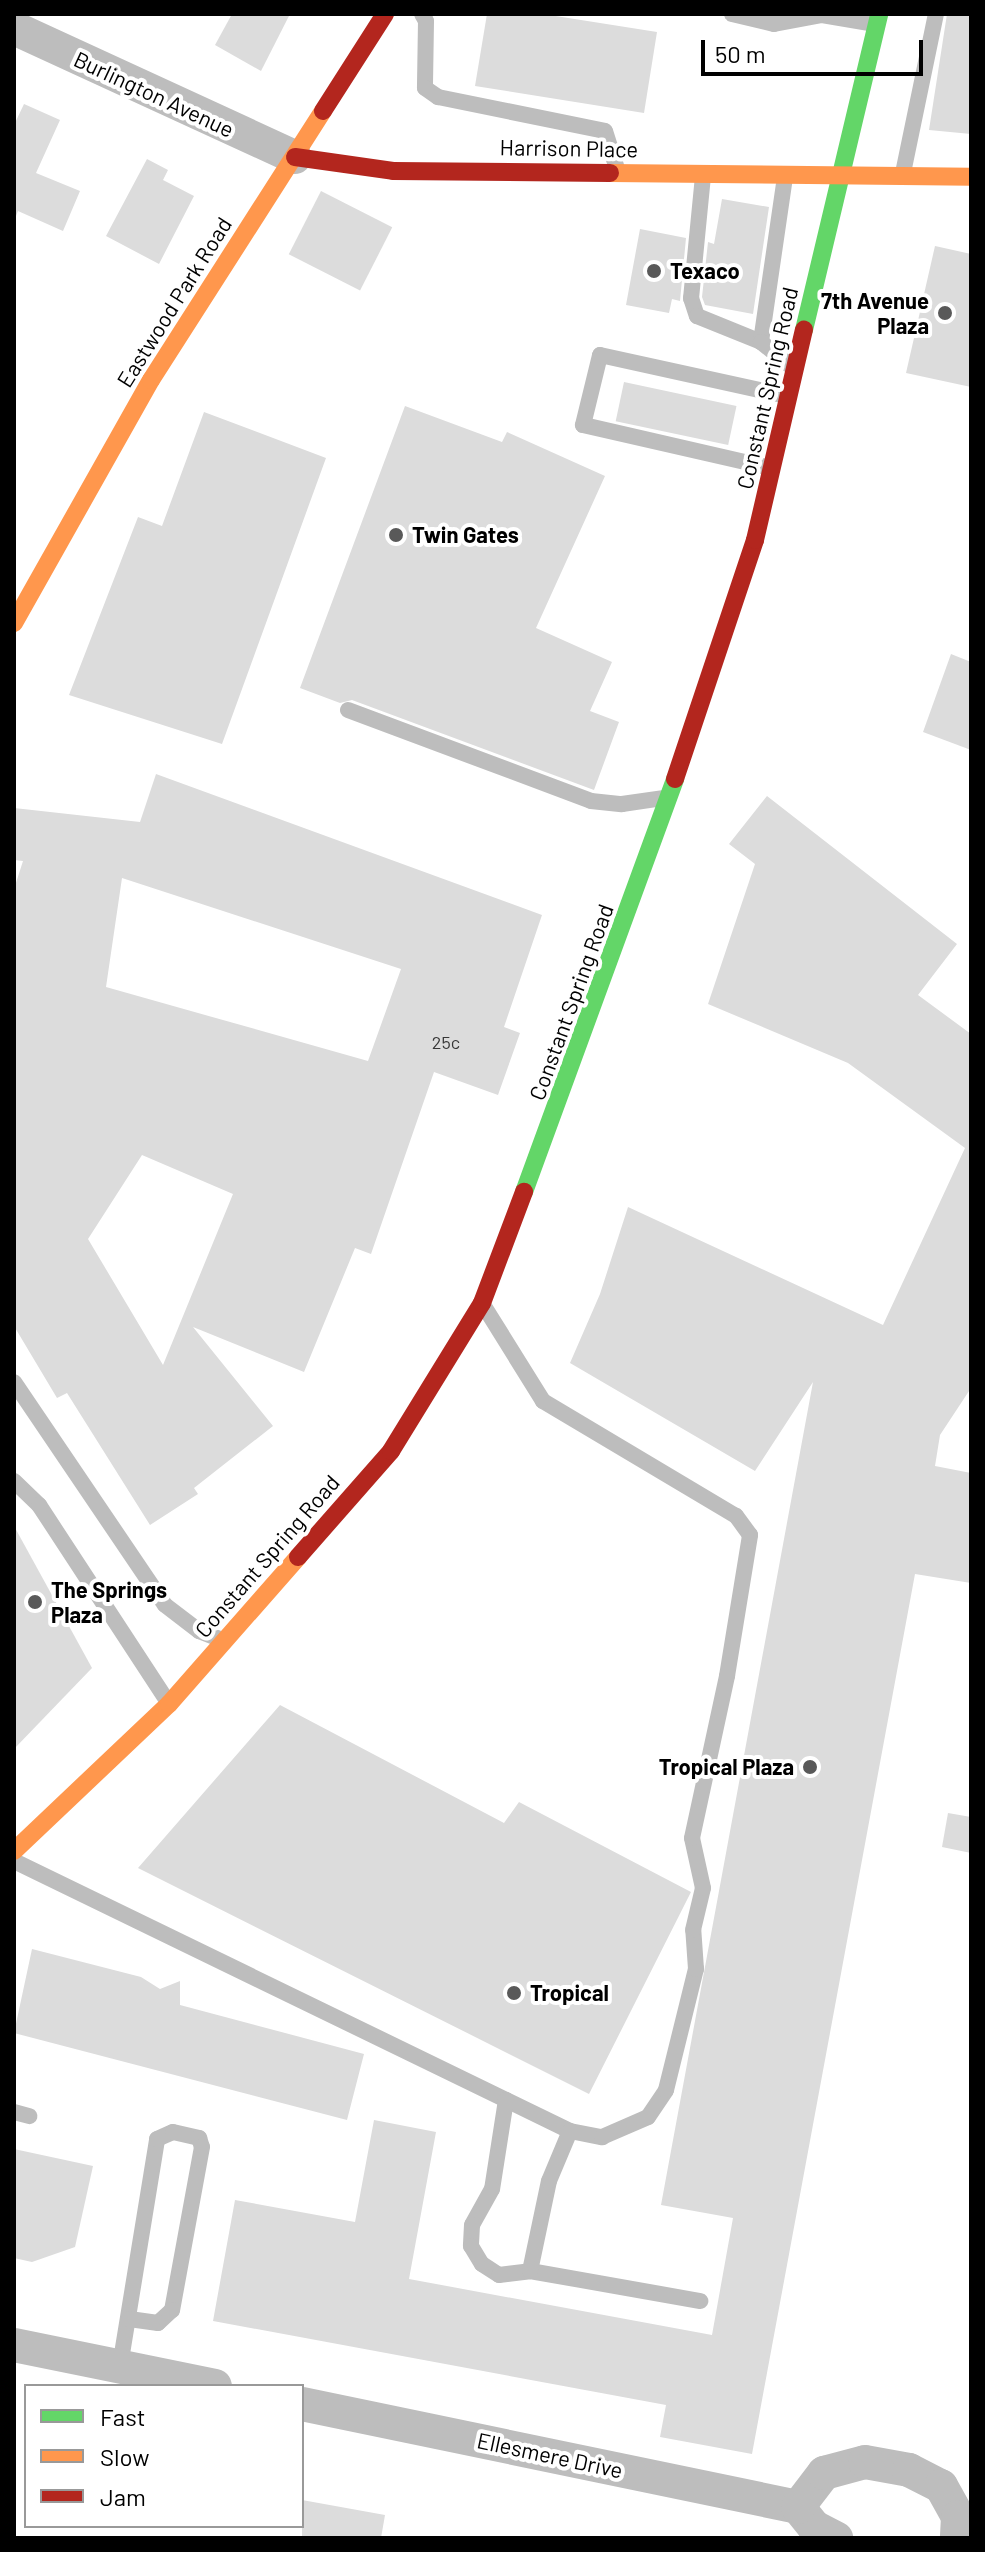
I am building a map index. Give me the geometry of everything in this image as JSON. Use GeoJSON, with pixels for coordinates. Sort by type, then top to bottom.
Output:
{"type":"FeatureCollection","features":[{"type":"Feature","properties":{"kind":"main road","name":"Eastwood Park Road"},"geometry":{"type":"LineString","coordinates":[[14,623],[151,380],[385,14]]}},
{"type":"Feature","properties":{"kind":"main road","name":"Constant Spring Road"},"geometry":{"type":"LineString","coordinates":[[14,1851],[169,1704],[391,1451],[482,1303],[623,932],[755,540],[878,19]]}},
{"type":"Feature","properties":{"kind":"main road","name":"Harrison Place"},"geometry":{"type":"LineString","coordinates":[[295,157],[393,171],[785,176],[843,173],[971,177]]}},
{"type":"Feature","properties":{"kind":"street","name":"Burlington Avenue"},"geometry":{"type":"LineString","coordinates":[[14,28],[295,157]]}},
{"type":"Feature","properties":{"kind":"street"},"geometry":{"type":"LineString","coordinates":[[14,2345],[206,2384]]}},
{"type":"Feature","properties":{"kind":"street","name":"Ellesmere Drive"},"geometry":{"type":"LineString","coordinates":[[304,2404],[798,2507]]}},
{"type":"Feature","properties":{"kind":"street"},"geometry":{"type":"LineString","coordinates":[[836,2538],[814,2527],[798,2507],[824,2473],[865,2462],[909,2470],[941,2486],[958,2517],[957,2538]]}},
{"type":"Feature","properties":{"kind":"lane"},"geometry":{"type":"LineString","coordinates":[[422,14],[426,21],[425,88],[438,97],[605,131],[618,172]]}},
{"type":"Feature","properties":{"kind":"lane"},"geometry":{"type":"LineString","coordinates":[[732,14],[774,24],[822,15],[878,19]]}},
{"type":"Feature","properties":{"kind":"lane"},"geometry":{"type":"LineString","coordinates":[[902,175],[936,14]]}},
{"type":"Feature","properties":{"kind":"lane"},"geometry":{"type":"LineString","coordinates":[[703,174],[691,298],[697,316],[761,342],[795,369]]}},
{"type":"Feature","properties":{"kind":"lane"},"geometry":{"type":"LineString","coordinates":[[761,342],[785,176]]}},
{"type":"Feature","properties":{"kind":"lane"},"geometry":{"type":"LineString","coordinates":[[773,468],[583,425],[600,355],[789,396]]}},
{"type":"Feature","properties":{"kind":"lane"},"geometry":{"type":"LineString","coordinates":[[348,710],[591,801],[622,804],[668,798]]}},
{"type":"Feature","properties":{"kind":"lane"},"geometry":{"type":"LineString","coordinates":[[14,1861],[570,2131],[602,2137],[635,2127],[666,2090],[696,1969],[693,1930],[703,1888],[692,1838],[727,1676],[748,1529],[736,1516],[543,1401],[482,1303]]}},
{"type":"Feature","properties":{"kind":"lane"},"geometry":{"type":"LineString","coordinates":[[14,1382],[165,1605],[199,1631],[224,1640]]}},
{"type":"Feature","properties":{"kind":"lane"},"geometry":{"type":"LineString","coordinates":[[14,1481],[39,1505],[169,1704]]}},
{"type":"Feature","properties":{"kind":"lane"},"geometry":{"type":"LineString","coordinates":[[506,2100],[492,2189],[472,2225],[471,2246],[482,2264],[499,2275],[530,2271],[700,2301]]}},
{"type":"Feature","properties":{"kind":"lane"},"geometry":{"type":"LineString","coordinates":[[530,2271],[549,2181],[570,2131]]}},
{"type":"Feature","properties":{"kind":"lane"},"geometry":{"type":"LineString","coordinates":[[120,2366],[157,2139],[173,2132],[199,2138],[202,2147],[172,2310],[158,2323],[129,2319]]}},
{"type":"Feature","properties":{"kind":"building"},"geometry":{"type":"Polygon","coordinates":[[[232,14],[290,14],[261,71],[215,45],[232,14]]]}},
{"type":"Feature","properties":{"kind":"building"},"geometry":{"type":"Polygon","coordinates":[[[487,14],[543,14],[657,32],[644,113],[475,86],[487,14]]]}},
{"type":"Feature","properties":{"kind":"building"},"geometry":{"type":"Polygon","coordinates":[[[947,14],[971,14],[971,134],[929,130],[947,14]]]}},
{"type":"Feature","properties":{"kind":"building"},"geometry":{"type":"Polygon","coordinates":[[[24,104],[60,120],[36,173],[80,191],[63,231],[18,211],[14,221],[14,125],[24,104]]]}},
{"type":"Feature","properties":{"kind":"building"},"geometry":{"type":"Polygon","coordinates":[[[147,159],[168,170],[163,180],[194,196],[159,264],[106,236],[147,159]]]}},
{"type":"Feature","properties":{"kind":"building"},"geometry":{"type":"Polygon","coordinates":[[[321,191],[392,227],[360,291],[289,254],[321,191]]]}},
{"type":"Feature","properties":{"kind":"building","name":"Texaco"},"geometry":{"type":"Polygon","coordinates":[[[722,199],[769,207],[753,314],[705,305],[702,297],[708,242],[714,244],[722,199]]]}},
{"type":"Feature","properties":{"kind":"building","name":"Texaco"},"geometry":{"type":"Polygon","coordinates":[[[640,229],[686,238],[680,301],[672,299],[669,313],[626,305],[640,229]]]}},
{"type":"Feature","properties":{"kind":"building","name":"7th Avenue Plaza"},"geometry":{"type":"Polygon","coordinates":[[[935,246],[971,254],[971,387],[906,373],[935,246]]]}},
{"type":"Feature","properties":{"kind":"building"},"geometry":{"type":"Polygon","coordinates":[[[624,382],[736,406],[728,445],[616,421],[624,382]]]}},
{"type":"Feature","properties":{"kind":"building"},"geometry":{"type":"Polygon","coordinates":[[[405,406],[502,442],[507,432],[605,476],[536,628],[612,662],[590,711],[619,722],[594,790],[352,700],[340,703],[300,688],[405,406]]]}},
{"type":"Feature","properties":{"kind":"building"},"geometry":{"type":"Polygon","coordinates":[[[204,412],[326,458],[222,744],[69,695],[138,517],[162,526],[204,412]]]}},
{"type":"Feature","properties":{"kind":"building"},"geometry":{"type":"Polygon","coordinates":[[[951,654],[971,662],[971,750],[923,732],[951,654]]]}},
{"type":"Feature","properties":{"kind":"building"},"geometry":{"type":"Polygon","coordinates":[[[156,774],[542,915],[504,1027],[520,1033],[498,1095],[434,1072],[371,1254],[355,1248],[304,1372],[193,1327],[273,1426],[194,1488],[198,1494],[150,1525],[67,1393],[57,1398],[14,1326],[14,889],[23,861],[14,860],[14,808],[140,822],[156,774]],[[122,878],[106,987],[368,1061],[401,969],[122,878]],[[142,1155],[88,1239],[163,1365],[233,1194],[142,1155]]]}},
{"type":"Feature","properties":{"kind":"building","name":"Tropical Plaza"},"geometry":{"type":"Polygon","coordinates":[[[767,796],[957,944],[918,995],[971,1034],[971,1388],[940,1435],[935,1466],[971,1473],[971,1583],[915,1574],[752,2454],[660,2437],[666,2405],[213,2321],[235,2200],[355,2222],[374,2120],[436,2132],[409,2279],[712,2335],[733,2218],[661,2205],[813,1382],[755,1471],[570,1363],[600,1294],[628,1207],[883,1325],[965,1148],[848,1063],[708,1004],[755,864],[729,844],[767,796]]]}},
{"type":"Feature","properties":{"kind":"building","name":"The Springs Plaza"},"geometry":{"type":"Polygon","coordinates":[[[14,1526],[92,1668],[14,1749],[14,1526]]]}},
{"type":"Feature","properties":{"kind":"building","name":"Tropical"},"geometry":{"type":"Polygon","coordinates":[[[280,1705],[504,1823],[519,1802],[691,1892],[589,2094],[138,1868],[280,1705]]]}},
{"type":"Feature","properties":{"kind":"building"},"geometry":{"type":"Polygon","coordinates":[[[948,1813],[971,1817],[971,1853],[942,1847],[948,1813]]]}},
{"type":"Feature","properties":{"kind":"building"},"geometry":{"type":"Polygon","coordinates":[[[32,1949],[141,1977],[160,1989],[180,1981],[180,2005],[364,2054],[347,2120],[14,2033],[32,1949]]]}},
{"type":"Feature","properties":{"kind":"building"},"geometry":{"type":"Polygon","coordinates":[[[14,2149],[93,2166],[75,2247],[32,2262],[14,2258],[14,2149]]]}},
{"type":"Feature","properties":{"kind":"building"},"geometry":{"type":"Polygon","coordinates":[[[304,2500],[385,2515],[381,2538],[302,2538],[304,2500]]]}},
{"type":"Feature","properties":{"kind":"traffic: fast"},"geometry":{"type":"LineString","coordinates":[[804,330],[879,14]]}},
{"type":"Feature","properties":{"kind":"traffic: fast"},"geometry":{"type":"LineString","coordinates":[[524,1192],[675,779]]}},
{"type":"Feature","properties":{"kind":"traffic: slow"},"geometry":{"type":"LineString","coordinates":[[14,623],[151,380],[323,111]]}},
{"type":"Feature","properties":{"kind":"traffic: slow"},"geometry":{"type":"LineString","coordinates":[[610,173],[971,177]]}},
{"type":"Feature","properties":{"kind":"traffic: slow"},"geometry":{"type":"LineString","coordinates":[[14,1851],[169,1704],[298,1557]]}},
{"type":"Feature","properties":{"kind":"traffic: jam"},"geometry":{"type":"LineString","coordinates":[[323,111],[385,14]]}},
{"type":"Feature","properties":{"kind":"traffic: jam"},"geometry":{"type":"LineString","coordinates":[[295,157],[393,171],[610,173]]}},
{"type":"Feature","properties":{"kind":"traffic: jam"},"geometry":{"type":"LineString","coordinates":[[675,779],[755,540],[804,330]]}},
{"type":"Feature","properties":{"kind":"traffic: jam"},"geometry":{"type":"LineString","coordinates":[[298,1557],[391,1451],[482,1303],[524,1192]]}},
{"type":"Feature","properties":{"kind":"place","name":"Texaco"},"geometry":{"type":"Point","coordinates":[654,271]}},
{"type":"Feature","properties":{"kind":"place","name":"7th Avenue Plaza"},"geometry":{"type":"Point","coordinates":[945,313]}},
{"type":"Feature","properties":{"kind":"place","name":"Twin Gates"},"geometry":{"type":"Point","coordinates":[396,535]}},
{"type":"Feature","properties":{"kind":"place","name":"The Springs Plaza"},"geometry":{"type":"Point","coordinates":[35,1602]}},
{"type":"Feature","properties":{"kind":"place","name":"Tropical Plaza"},"geometry":{"type":"Point","coordinates":[810,1767]}},
{"type":"Feature","properties":{"kind":"place","name":"Tropical"},"geometry":{"type":"Point","coordinates":[514,1993]}}]}
